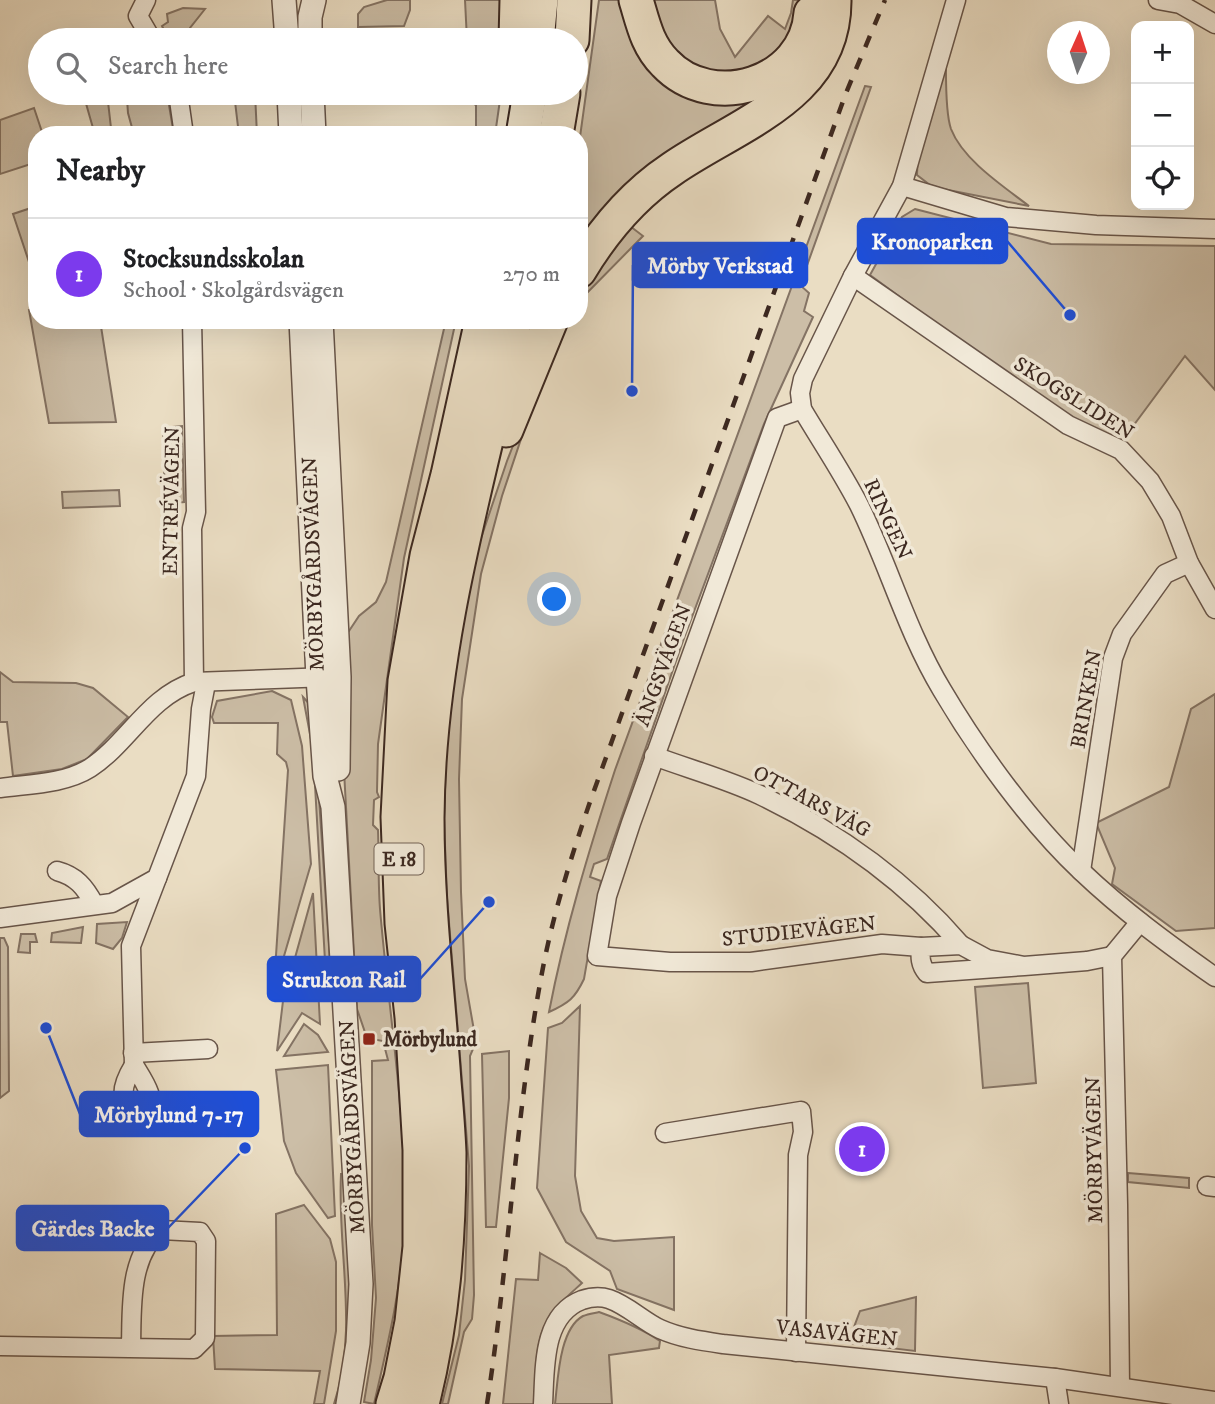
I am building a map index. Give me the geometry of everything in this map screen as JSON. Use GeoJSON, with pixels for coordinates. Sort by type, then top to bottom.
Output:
{"type":"FeatureCollection","features":[{"type":"Feature","properties":{"kind":"highway"},"geometry":{"type":"LineString","coordinates":[[516,28],[517,0]]}},
{"type":"Feature","properties":{"kind":"highway"},"geometry":{"type":"LineString","coordinates":[[538,28],[541,0]]}},
{"type":"Feature","properties":{"kind":"highway"},"geometry":{"type":"LineString","coordinates":[[573,28],[574,0]]}},
{"type":"Feature","properties":{"kind":"highway"},"geometry":{"type":"LineString","coordinates":[[636,0],[647,39],[665,63],[685,78],[716,88],[751,86],[781,71],[799,49],[811,21],[812,0]]}},
{"type":"Feature","properties":{"kind":"highway"},"geometry":{"type":"LineString","coordinates":[[588,256],[628,205],[671,169],[760,116],[796,91],[812,73],[823,51],[830,29],[834,0]]}},
{"type":"Feature","properties":{"kind":"highway"},"geometry":{"type":"LineString","coordinates":[[507,126],[510,105]]}},
{"type":"Feature","properties":{"kind":"highway"},"geometry":{"type":"LineString","coordinates":[[524,126],[528,105]]}},
{"type":"Feature","properties":{"kind":"highway"},"geometry":{"type":"LineString","coordinates":[[558,126],[561,105]]}},
{"type":"Feature","properties":{"kind":"highway","name":"E 18"},"geometry":{"type":"LineString","coordinates":[[393,1404],[412,1322],[420,1247],[420,1150],[412,1017],[402,923],[398,817],[405,681],[427,556],[480,329]]}},
{"type":"Feature","properties":{"kind":"highway","name":"E 18"},"geometry":{"type":"LineString","coordinates":[[422,1404],[439,1325],[447,1249],[449,1150],[430,921],[427,816],[435,685],[469,519],[513,329]]}},
{"type":"Feature","properties":{"kind":"highway"},"geometry":{"type":"LineString","coordinates":[[469,519],[547,329]]}},
{"type":"Feature","properties":{"kind":"street"},"geometry":{"type":"LineString","coordinates":[[145,28],[138,16],[146,0]]}},
{"type":"Feature","properties":{"kind":"street"},"geometry":{"type":"LineString","coordinates":[[284,0],[286,28]]}},
{"type":"Feature","properties":{"kind":"street"},"geometry":{"type":"LineString","coordinates":[[310,28],[314,0]]}},
{"type":"Feature","properties":{"kind":"street"},"geometry":{"type":"LineString","coordinates":[[802,409],[800,393],[803,379],[853,276],[902,186],[956,0]]}},
{"type":"Feature","properties":{"kind":"street"},"geometry":{"type":"LineString","coordinates":[[1158,0],[1180,4],[1215,24]]}},
{"type":"Feature","properties":{"kind":"street"},"geometry":{"type":"LineString","coordinates":[[180,105],[183,126]]}},
{"type":"Feature","properties":{"kind":"street"},"geometry":{"type":"LineString","coordinates":[[290,105],[291,126]]}},
{"type":"Feature","properties":{"kind":"street"},"geometry":{"type":"LineString","coordinates":[[313,105],[314,126]]}},
{"type":"Feature","properties":{"kind":"street"},"geometry":{"type":"LineString","coordinates":[[902,186],[1006,217],[1096,225],[1215,229]]}},
{"type":"Feature","properties":{"kind":"street","name":"SKOGSLIDEN"},"geometry":{"type":"LineString","coordinates":[[853,276],[1068,425],[1121,450],[1150,481],[1171,516],[1188,563],[1215,608]]}},
{"type":"Feature","properties":{"kind":"street","name":"ENTRÉVÄGEN"},"geometry":{"type":"LineString","coordinates":[[192,329],[196,512],[192,528],[200,682]]}},
{"type":"Feature","properties":{"kind":"street","name":"MÖRBYGÅRDSVÄGEN"},"geometry":{"type":"LineString","coordinates":[[302,329],[337,779],[333,807],[361,1284],[358,1343],[348,1404]]}},
{"type":"Feature","properties":{"kind":"street","name":"MÖRBYGÅRDSVÄGEN"},"geometry":{"type":"LineString","coordinates":[[321,329],[329,677]]}},
{"type":"Feature","properties":{"kind":"street","name":"ÄNGSVÄGEN"},"geometry":{"type":"LineString","coordinates":[[597,956],[607,896],[654,756],[777,418],[802,409]]}},
{"type":"Feature","properties":{"kind":"street","name":"RINGEN"},"geometry":{"type":"LineString","coordinates":[[802,409],[859,505],[915,636],[942,690],[1021,803],[1081,871],[1164,942],[1215,976]]}},
{"type":"Feature","properties":{"kind":"street","name":"BRINKEN"},"geometry":{"type":"LineString","coordinates":[[1081,871],[1117,646],[1122,634],[1165,574],[1188,563]]}},
{"type":"Feature","properties":{"kind":"street"},"geometry":{"type":"LineString","coordinates":[[0,788],[65,778],[88,769],[116,748],[135,723],[178,687],[200,682],[329,677]]}},
{"type":"Feature","properties":{"kind":"street"},"geometry":{"type":"LineString","coordinates":[[200,682],[201,709],[196,776],[131,946],[134,1059],[208,1049]]}},
{"type":"Feature","properties":{"kind":"street","name":"OTTARS VÄG"},"geometry":{"type":"LineString","coordinates":[[654,756],[758,794],[843,840],[884,869],[942,923],[961,945]]}},
{"type":"Feature","properties":{"kind":"street"},"geometry":{"type":"LineString","coordinates":[[57,871],[69,874],[84,887],[94,904]]}},
{"type":"Feature","properties":{"kind":"street"},"geometry":{"type":"LineString","coordinates":[[0,918],[112,903],[157,878]]}},
{"type":"Feature","properties":{"kind":"street"},"geometry":{"type":"LineString","coordinates":[[1112,956],[1140,922]]}},
{"type":"Feature","properties":{"kind":"street","name":"STUDIEVÄGEN"},"geometry":{"type":"LineString","coordinates":[[597,956],[670,962],[751,962],[882,944],[921,947],[961,945],[987,959],[1024,966]]}},
{"type":"Feature","properties":{"kind":"street","name":"STUDIEVÄGEN"},"geometry":{"type":"LineString","coordinates":[[921,947],[922,968],[927,973],[1087,961],[1112,956]]}},
{"type":"Feature","properties":{"kind":"street","name":"MÖRBYVÄGEN"},"geometry":{"type":"LineString","coordinates":[[1112,956],[1120,1386]]}},
{"type":"Feature","properties":{"kind":"street"},"geometry":{"type":"LineString","coordinates":[[665,1133],[801,1111],[803,1132],[798,1155],[796,1352]]}},
{"type":"Feature","properties":{"kind":"street"},"geometry":{"type":"LineString","coordinates":[[0,1346],[194,1349],[205,1338],[206,1241],[200,1233],[161,1230],[149,1240],[137,1269],[131,1348]]}},
{"type":"Feature","properties":{"kind":"street","name":"VASAVÄGEN"},"geometry":{"type":"LineString","coordinates":[[542,1404],[545,1357],[551,1334],[565,1309],[592,1297],[609,1299],[660,1329],[683,1337],[723,1344],[1055,1378],[1215,1401]]}},
{"type":"Feature","properties":{"kind":"street"},"geometry":{"type":"LineString","coordinates":[[1055,1378],[1059,1404]]}},
{"type":"Feature","properties":{"kind":"shaded area"},"geometry":{"type":"Polygon","coordinates":[[[387,0],[410,0],[410,10],[404,26],[358,27],[358,14],[364,7],[387,0]]]}},
{"type":"Feature","properties":{"kind":"shaded area"},"geometry":{"type":"Polygon","coordinates":[[[465,0],[506,0],[506,28],[466,28],[465,0]]]}},
{"type":"Feature","properties":{"kind":"shaded area"},"geometry":{"type":"Polygon","coordinates":[[[599,0],[623,0],[647,62],[773,85],[588,247],[588,126],[582,126],[584,105],[588,105],[588,79],[599,0]]]}},
{"type":"Feature","properties":{"kind":"shaded area"},"geometry":{"type":"Polygon","coordinates":[[[644,0],[715,0],[720,29],[735,57],[768,16],[785,29],[793,0],[800,0],[794,38],[775,62],[721,78],[671,53],[644,0]]]}},
{"type":"Feature","properties":{"kind":"shaded area"},"geometry":{"type":"Polygon","coordinates":[[[183,8],[205,9],[190,28],[163,28],[168,22],[167,14],[183,8]]]}},
{"type":"Feature","properties":{"kind":"shaded area"},"geometry":{"type":"Polygon","coordinates":[[[946,57],[948,113],[951,129],[957,140],[974,162],[1029,206],[943,189],[930,185],[917,175],[918,151],[946,57]]]}},
{"type":"Feature","properties":{"kind":"shaded area"},"geometry":{"type":"Polygon","coordinates":[[[865,86],[871,87],[800,285],[809,293],[804,311],[813,317],[764,424],[683,641],[607,859],[594,864],[590,877],[601,881],[584,979],[571,999],[549,1012],[578,890],[615,770],[865,86]]]}},
{"type":"Feature","properties":{"kind":"shaded area"},"geometry":{"type":"Polygon","coordinates":[[[86,105],[108,105],[111,126],[92,126],[86,105]]]}},
{"type":"Feature","properties":{"kind":"shaded area"},"geometry":{"type":"Polygon","coordinates":[[[127,105],[169,105],[172,126],[132,126],[127,105]]]}},
{"type":"Feature","properties":{"kind":"shaded area"},"geometry":{"type":"Polygon","coordinates":[[[235,105],[256,105],[257,126],[238,126],[235,105]]]}},
{"type":"Feature","properties":{"kind":"shaded area"},"geometry":{"type":"Polygon","coordinates":[[[476,105],[499,105],[496,126],[476,126],[476,105]]]}},
{"type":"Feature","properties":{"kind":"shaded area"},"geometry":{"type":"Polygon","coordinates":[[[34,108],[40,126],[28,126],[28,165],[0,174],[0,120],[34,108]]]}},
{"type":"Feature","properties":{"kind":"shaded area"},"geometry":{"type":"Polygon","coordinates":[[[28,209],[28,259],[13,214],[28,209]]]}},
{"type":"Feature","properties":{"kind":"shaded area"},"geometry":{"type":"Polygon","coordinates":[[[915,209],[1051,244],[1215,246],[1215,390],[1185,356],[1119,445],[1064,417],[870,275],[902,217],[915,209]]]}},
{"type":"Feature","properties":{"kind":"shaded area"},"geometry":{"type":"Polygon","coordinates":[[[626,223],[643,236],[588,292],[588,277],[626,223]]]}},
{"type":"Feature","properties":{"kind":"shaded area"},"geometry":{"type":"Polygon","coordinates":[[[32,329],[101,329],[116,422],[49,423],[32,329]]]}},
{"type":"Feature","properties":{"kind":"shaded area"},"geometry":{"type":"Polygon","coordinates":[[[444,329],[454,329],[404,558],[378,744],[379,797],[374,800],[373,825],[378,830],[380,909],[401,1111],[404,1232],[393,1319],[374,1404],[364,1402],[371,1360],[376,1298],[372,1225],[372,1061],[388,1060],[383,1041],[367,1038],[357,1009],[343,752],[345,637],[359,616],[376,602],[386,582],[444,329]]]}},
{"type":"Feature","properties":{"kind":"shaded area"},"geometry":{"type":"Polygon","coordinates":[[[561,329],[565,329],[529,415],[502,496],[481,574],[462,699],[459,779],[461,892],[465,979],[476,1042],[470,1056],[474,1295],[472,1319],[464,1332],[448,1404],[442,1404],[459,1335],[465,1280],[469,1166],[447,898],[444,819],[447,731],[471,568],[507,461],[561,329]]]}},
{"type":"Feature","properties":{"kind":"shaded area"},"geometry":{"type":"Polygon","coordinates":[[[182,426],[184,502],[165,504],[163,428],[182,426]]]}},
{"type":"Feature","properties":{"kind":"shaded area"},"geometry":{"type":"Polygon","coordinates":[[[119,490],[120,506],[63,508],[62,492],[119,490]]]}},
{"type":"Feature","properties":{"kind":"shaded area"},"geometry":{"type":"Polygon","coordinates":[[[0,672],[13,682],[76,683],[93,688],[128,717],[87,759],[62,769],[13,776],[7,722],[0,722],[0,672]]]}},
{"type":"Feature","properties":{"kind":"shaded area"},"geometry":{"type":"Polygon","coordinates":[[[272,691],[291,700],[302,746],[311,864],[279,973],[275,971],[288,770],[286,762],[277,754],[278,723],[214,723],[212,717],[217,701],[272,691]]]}},
{"type":"Feature","properties":{"kind":"shaded area"},"geometry":{"type":"Polygon","coordinates":[[[1215,694],[1215,928],[1176,931],[1112,884],[1115,868],[1096,823],[1169,787],[1191,709],[1215,694]]]}},
{"type":"Feature","properties":{"kind":"shaded area"},"geometry":{"type":"Polygon","coordinates":[[[303,697],[313,708],[330,962],[325,961],[313,750],[303,697]]]}},
{"type":"Feature","properties":{"kind":"shaded area"},"geometry":{"type":"Polygon","coordinates":[[[313,893],[320,1024],[302,1013],[277,1051],[283,1001],[313,893]]]}},
{"type":"Feature","properties":{"kind":"shaded area"},"geometry":{"type":"Polygon","coordinates":[[[127,922],[122,938],[113,949],[96,943],[97,924],[127,922]]]}},
{"type":"Feature","properties":{"kind":"shaded area"},"geometry":{"type":"Polygon","coordinates":[[[83,927],[81,943],[51,942],[52,933],[83,927]]]}},
{"type":"Feature","properties":{"kind":"shaded area"},"geometry":{"type":"Polygon","coordinates":[[[21,934],[35,934],[37,942],[30,942],[30,953],[18,952],[21,934]]]}},
{"type":"Feature","properties":{"kind":"shaded area"},"geometry":{"type":"Polygon","coordinates":[[[0,938],[4,938],[8,947],[9,1091],[0,1098],[0,938]]]}},
{"type":"Feature","properties":{"kind":"shaded area"},"geometry":{"type":"Polygon","coordinates":[[[1028,983],[1036,1083],[983,1088],[975,987],[1028,983]]]}},
{"type":"Feature","properties":{"kind":"shaded area"},"geometry":{"type":"Polygon","coordinates":[[[580,1006],[575,1176],[581,1211],[597,1238],[614,1241],[674,1237],[674,1310],[617,1289],[610,1271],[566,1242],[537,1188],[548,1028],[562,1023],[580,1006]]]}},
{"type":"Feature","properties":{"kind":"shaded area"},"geometry":{"type":"Polygon","coordinates":[[[304,1024],[318,1035],[328,1052],[284,1056],[304,1024]]]}},
{"type":"Feature","properties":{"kind":"shaded area"},"geometry":{"type":"Polygon","coordinates":[[[509,1051],[509,1098],[496,1227],[486,1227],[482,1054],[509,1051]]]}},
{"type":"Feature","properties":{"kind":"shaded area"},"geometry":{"type":"Polygon","coordinates":[[[328,1065],[335,1216],[328,1218],[296,1173],[284,1141],[276,1070],[328,1065]]]}},
{"type":"Feature","properties":{"kind":"shaded area"},"geometry":{"type":"Polygon","coordinates":[[[1128,1173],[1189,1178],[1189,1188],[1128,1182],[1128,1173]]]}},
{"type":"Feature","properties":{"kind":"shaded area"},"geometry":{"type":"Polygon","coordinates":[[[341,1174],[350,1285],[348,1346],[337,1404],[334,1404],[345,1348],[346,1319],[341,1174]]]}},
{"type":"Feature","properties":{"kind":"shaded area"},"geometry":{"type":"Polygon","coordinates":[[[304,1205],[330,1239],[336,1262],[336,1331],[324,1404],[314,1404],[320,1371],[215,1369],[213,1336],[277,1335],[276,1214],[304,1205]]]}},
{"type":"Feature","properties":{"kind":"shaded area"},"geometry":{"type":"Polygon","coordinates":[[[540,1253],[566,1268],[582,1283],[553,1312],[542,1332],[536,1363],[534,1404],[503,1404],[516,1279],[538,1280],[540,1253]]]}},
{"type":"Feature","properties":{"kind":"shaded area"},"geometry":{"type":"Polygon","coordinates":[[[916,1297],[915,1351],[848,1343],[860,1311],[916,1297]]]}},
{"type":"Feature","properties":{"kind":"shaded area"},"geometry":{"type":"Polygon","coordinates":[[[599,1312],[653,1336],[660,1341],[659,1348],[609,1355],[612,1404],[555,1404],[561,1356],[569,1332],[583,1316],[599,1312]]]}},
{"type":"Feature","properties":{"kind":"railway"},"geometry":{"type":"LineString","coordinates":[[487,1404],[532,1031],[545,955],[563,887],[591,799],[846,93],[885,0]]}},
{"type":"Feature","properties":{"kind":"place","name":"Kronoparken"},"geometry":{"type":"Point","coordinates":[1070,315]}},
{"type":"Feature","properties":{"kind":"place","name":"Mörby Verkstad"},"geometry":{"type":"Point","coordinates":[632,391]}},
{"type":"Feature","properties":{"kind":"place","name":"Strukton Rail"},"geometry":{"type":"Point","coordinates":[489,902]}},
{"type":"Feature","properties":{"kind":"place","name":"Mörbylund 7-17"},"geometry":{"type":"Point","coordinates":[46,1028]}},
{"type":"Feature","properties":{"kind":"place","name":"Mörbylund"},"geometry":{"type":"Point","coordinates":[369,1039]}},
{"type":"Feature","properties":{"kind":"place","name":"Gärdes Backe"},"geometry":{"type":"Point","coordinates":[245,1148]}},
{"type":"Feature","properties":{"kind":"place","name":"Stocksundsskolan"},"geometry":{"type":"Point","coordinates":[862,1149]}}]}
